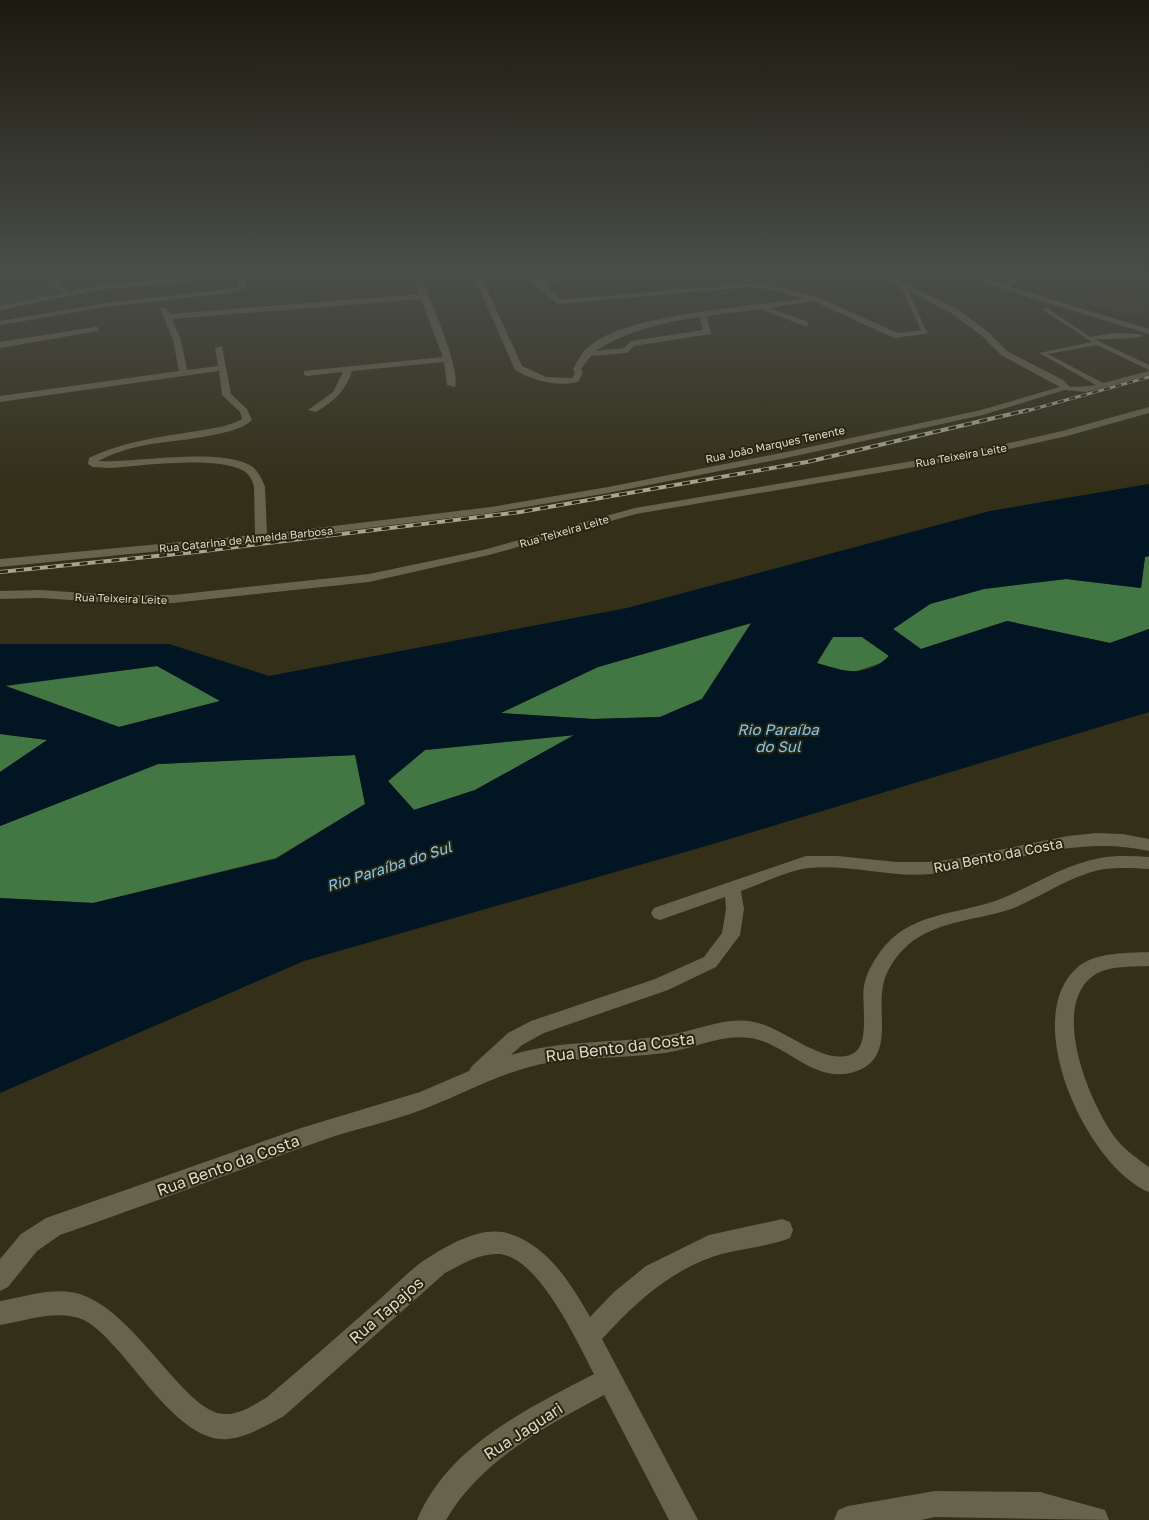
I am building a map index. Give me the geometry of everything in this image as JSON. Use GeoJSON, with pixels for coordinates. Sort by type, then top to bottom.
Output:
{"type":"FeatureCollection","features":[{"type":"Feature","properties":{"kind":"street"},"geometry":{"type":"LineString","coordinates":[[177,345],[181,357],[182,372]]}},
{"type":"Feature","properties":{"kind":"street"},"geometry":{"type":"LineString","coordinates":[[443,345],[448,359],[452,385]]}},
{"type":"Feature","properties":{"kind":"street"},"geometry":{"type":"LineString","coordinates":[[508,345],[518,368],[537,377],[572,381],[577,379],[580,362],[586,354],[598,345]]}},
{"type":"Feature","properties":{"kind":"street"},"geometry":{"type":"LineString","coordinates":[[586,354],[627,350],[630,345]]}},
{"type":"Feature","properties":{"kind":"street"},"geometry":{"type":"LineString","coordinates":[[996,345],[1004,353],[1060,382],[1066,386],[1064,390]]}},
{"type":"Feature","properties":{"kind":"street"},"geometry":{"type":"LineString","coordinates":[[219,348],[227,395],[244,411],[247,420],[224,429],[142,443],[104,453],[93,460],[93,464],[107,467],[181,461],[211,461],[233,463],[251,470],[258,480],[261,538]]}},
{"type":"Feature","properties":{"kind":"street"},"geometry":{"type":"LineString","coordinates":[[306,373],[448,359]]}},
{"type":"Feature","properties":{"kind":"street"},"geometry":{"type":"LineString","coordinates":[[0,399],[182,372],[222,368]]}},
{"type":"Feature","properties":{"kind":"street"},"geometry":{"type":"LineString","coordinates":[[313,410],[332,399],[344,386],[348,370]]}},
{"type":"Feature","properties":{"kind":"street","name":"Rua João Marques Tenente"},"geometry":{"type":"LineString","coordinates":[[491,510],[786,455],[984,412],[1064,390]]}},
{"type":"Feature","properties":{"kind":"street","name":"Rua Teixeira Leite"},"geometry":{"type":"LineString","coordinates":[[0,595],[40,594],[117,599],[173,600],[369,578],[485,553],[643,509],[978,453],[1064,434],[1149,410]]}},
{"type":"Feature","properties":{"kind":"street","name":"Rua Catarina de Almeida Barbosa"},"geometry":{"type":"LineString","coordinates":[[0,563],[261,538],[491,510]]}},
{"type":"Feature","properties":{"kind":"street","name":"Rua Bento da Costa"},"geometry":{"type":"LineString","coordinates":[[660,913],[732,890],[806,862],[826,860],[926,868],[976,862],[1085,839],[1116,838],[1149,845]]}},
{"type":"Feature","properties":{"kind":"street","name":"Rua Bento da Costa"},"geometry":{"type":"LineString","coordinates":[[0,1279],[13,1258],[32,1238],[54,1226],[340,1125],[419,1101],[474,1077],[544,1055],[669,1044],[740,1029],[768,1034],[817,1061],[835,1065],[849,1065],[861,1061],[869,1052],[873,1042],[874,986],[880,968],[894,948],[909,933],[929,924],[1014,901],[1076,871],[1104,863],[1139,863],[1149,854]]}},
{"type":"Feature","properties":{"kind":"street","name":"Rua Bento da Costa"},"geometry":{"type":"LineString","coordinates":[[474,1077],[516,1039],[538,1027],[661,986],[710,962],[731,935],[735,909],[732,890]]}},
{"type":"Feature","properties":{"kind":"street"},"geometry":{"type":"LineString","coordinates":[[1149,959],[1111,962],[1086,972],[1071,988],[1065,1011],[1065,1042],[1080,1094],[1109,1146],[1149,1181]]}},
{"type":"Feature","properties":{"kind":"street"},"geometry":{"type":"LineString","coordinates":[[588,1336],[622,1300],[654,1274],[709,1246],[782,1230]]}},
{"type":"Feature","properties":{"kind":"street","name":"Rua Tapajos"},"geometry":{"type":"LineString","coordinates":[[0,1313],[51,1305],[76,1305],[94,1312],[111,1327],[202,1422],[221,1427],[244,1424],[275,1407],[437,1265],[468,1248],[494,1242],[518,1248],[535,1261],[552,1281],[588,1336],[684,1520]]}},
{"type":"Feature","properties":{"kind":"street","name":"Rua Jaguari"},"geometry":{"type":"LineString","coordinates":[[430,1520],[439,1502],[481,1457],[540,1417],[609,1379]]}},
{"type":"Feature","properties":{"kind":"street"},"geometry":{"type":"LineString","coordinates":[[848,1520],[935,1504],[1040,1505],[1095,1520]]}},
{"type":"Feature","properties":{"kind":"lane"},"geometry":{"type":"LineString","coordinates":[[1087,345],[1042,353],[1103,386]]}},
{"type":"Feature","properties":{"kind":"lane"},"geometry":{"type":"LineString","coordinates":[[1102,345],[1149,368]]}},
{"type":"Feature","properties":{"kind":"lane"},"geometry":{"type":"LineString","coordinates":[[1064,390],[1086,390],[1149,373]]}},
{"type":"Feature","properties":{"kind":"green space"},"geometry":{"type":"Polygon","coordinates":[[[1149,556],[1149,629],[1110,643],[1007,621],[921,649],[893,629],[930,604],[984,589],[1066,579],[1141,588],[1145,557],[1149,556]]]}},
{"type":"Feature","properties":{"kind":"green space"},"geometry":{"type":"Polygon","coordinates":[[[752,623],[702,699],[660,717],[593,719],[500,713],[598,667],[752,623]]]}},
{"type":"Feature","properties":{"kind":"green space"},"geometry":{"type":"Polygon","coordinates":[[[833,637],[862,637],[889,656],[881,663],[851,673],[816,663],[833,637]]]}},
{"type":"Feature","properties":{"kind":"green space"},"geometry":{"type":"Polygon","coordinates":[[[157,666],[221,701],[119,727],[4,685],[157,666]]]}},
{"type":"Feature","properties":{"kind":"green space"},"geometry":{"type":"Polygon","coordinates":[[[0,734],[48,740],[0,772],[0,734]]]}},
{"type":"Feature","properties":{"kind":"green space"},"geometry":{"type":"Polygon","coordinates":[[[576,735],[475,790],[414,810],[388,781],[425,750],[576,735]]]}},
{"type":"Feature","properties":{"kind":"green space"},"geometry":{"type":"Polygon","coordinates":[[[356,755],[365,804],[276,858],[93,903],[0,898],[0,826],[158,764],[356,755]]]}},
{"type":"Feature","properties":{"kind":"water","name":"Rio Paraíba do Sul"},"geometry":{"type":"Polygon","coordinates":[[[1149,484],[1149,556],[1145,557],[1141,588],[1066,579],[984,589],[930,604],[893,629],[921,649],[1007,621],[1110,643],[1149,629],[1149,712],[713,844],[304,961],[0,1093],[0,898],[93,903],[276,859],[365,804],[355,755],[158,764],[0,826],[0,772],[47,740],[0,734],[0,644],[169,644],[269,676],[627,608],[990,511],[1149,484]],[[751,623],[598,667],[501,713],[593,719],[660,717],[702,699],[751,623]],[[833,637],[817,663],[836,669],[854,671],[871,668],[889,656],[862,637],[833,637]],[[157,666],[5,686],[119,727],[220,701],[157,666]],[[574,735],[425,750],[388,781],[414,810],[475,790],[574,735]]]}},
{"type":"Feature","properties":{"kind":"railway"},"geometry":{"type":"LineString","coordinates":[[1023,412],[1149,377]]}},
{"type":"Feature","properties":{"kind":"railway"},"geometry":{"type":"LineString","coordinates":[[0,572],[196,552],[520,512],[807,462],[1028,410]]}}]}
